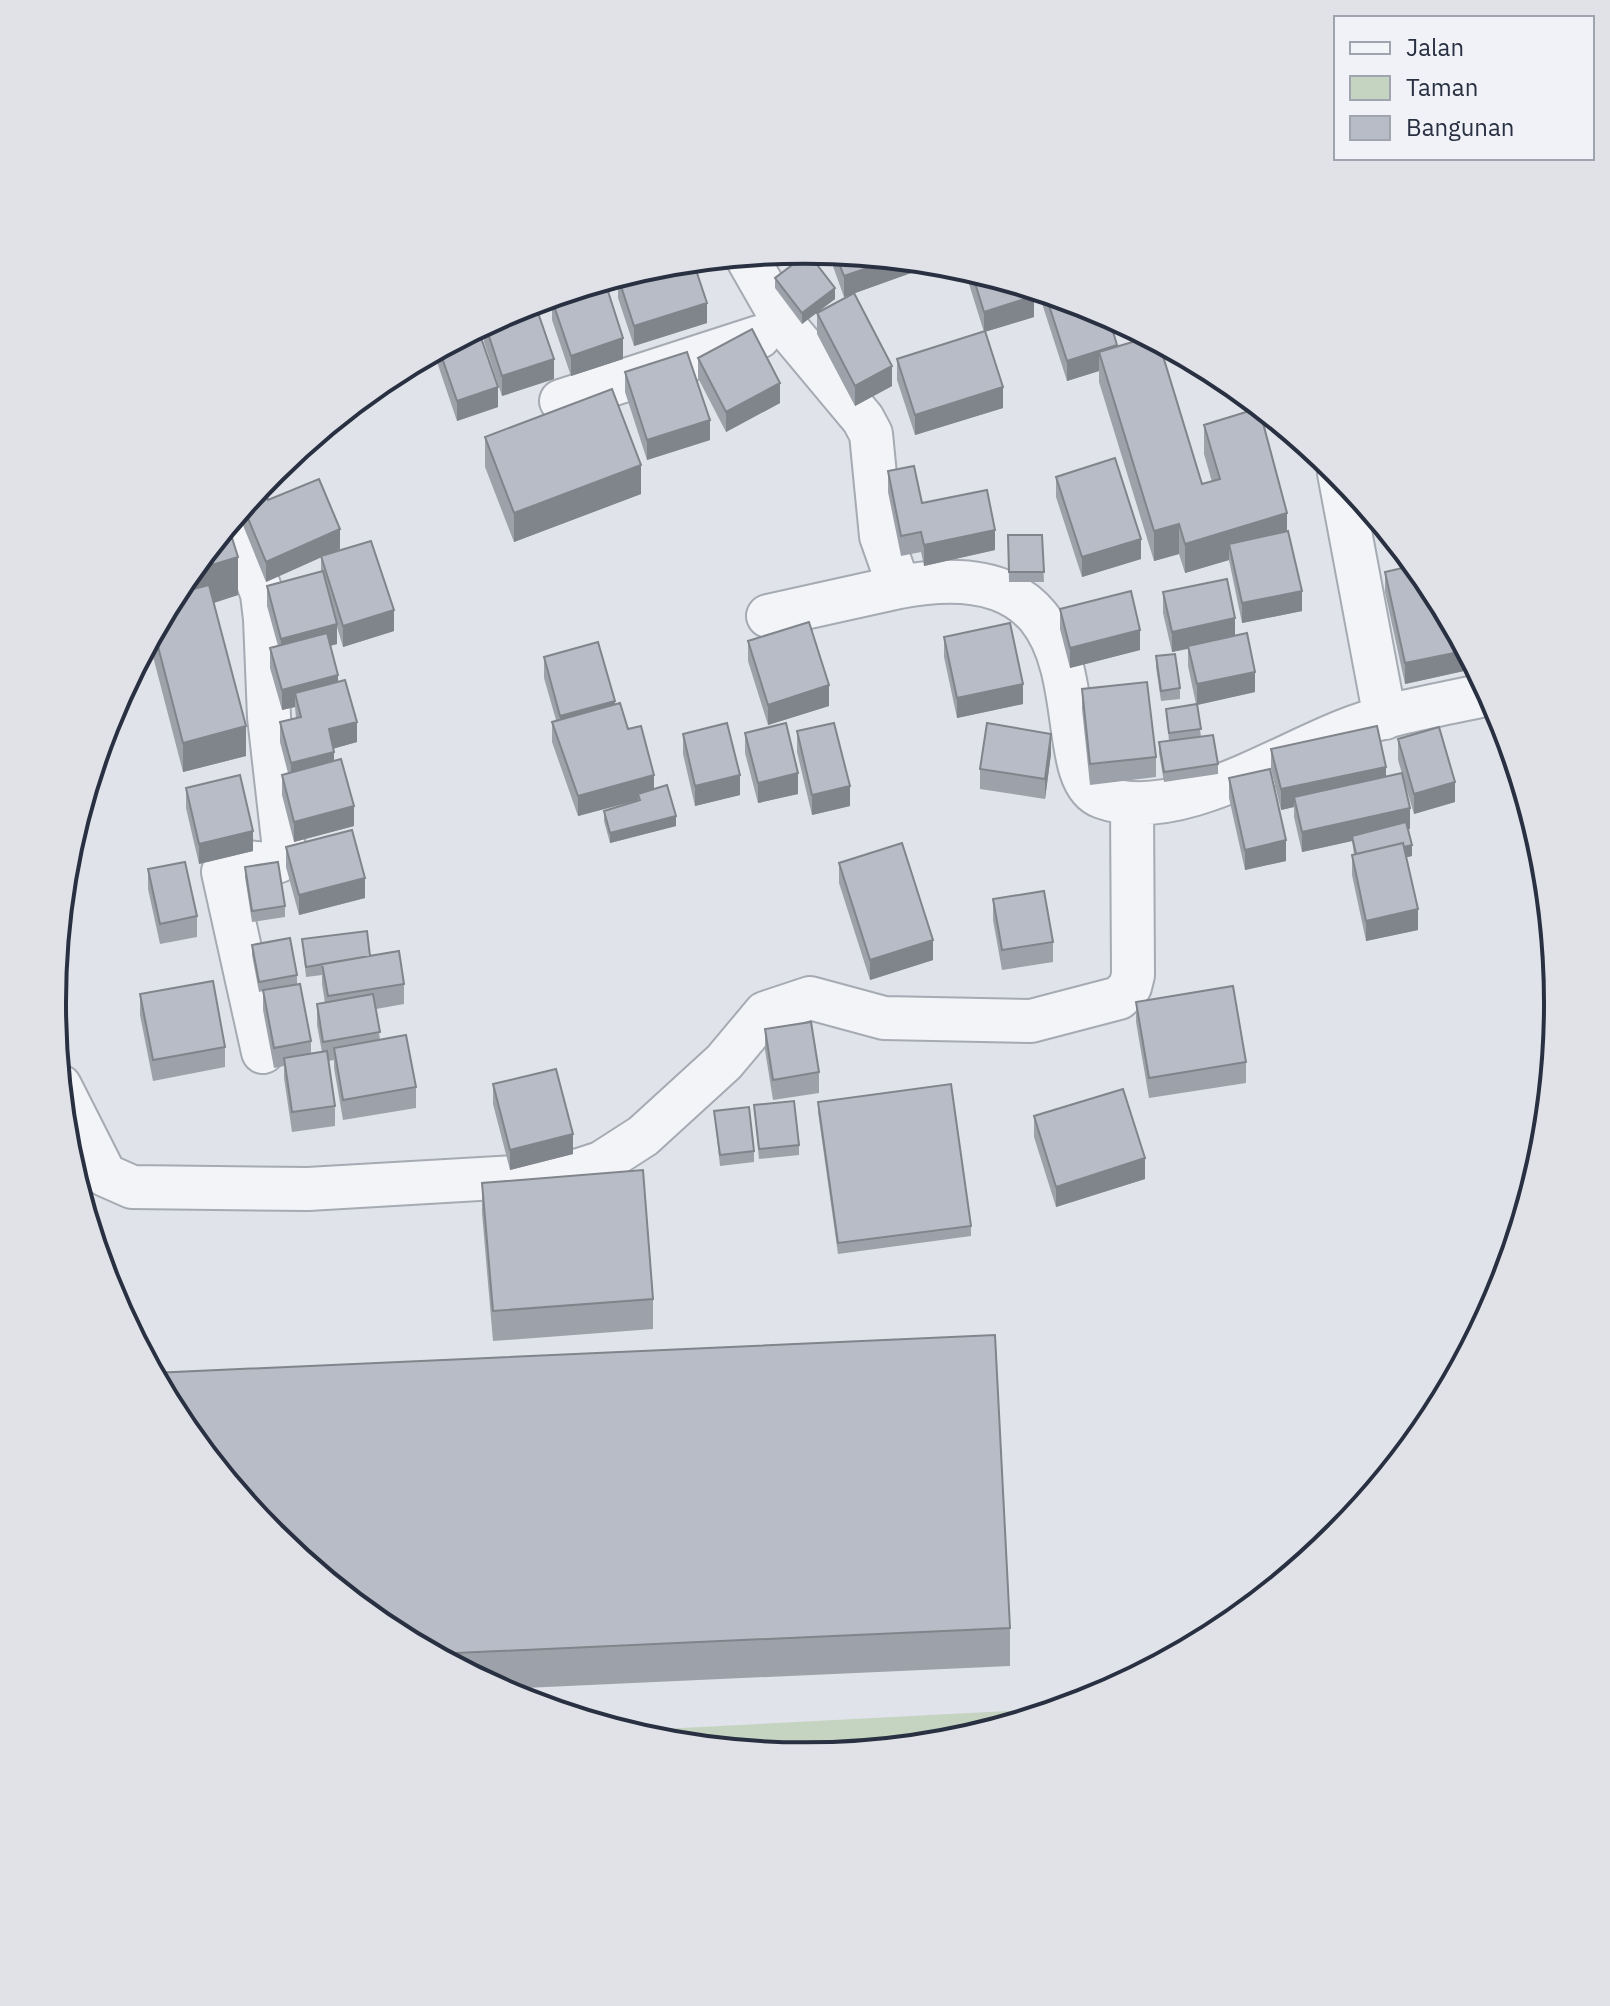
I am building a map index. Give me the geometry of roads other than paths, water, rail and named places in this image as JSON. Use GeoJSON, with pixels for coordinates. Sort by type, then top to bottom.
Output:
{"type":"FeatureCollection","features":[{"type":"Feature","properties":{"kind":"street"},"geometry":{"type":"LineString","coordinates":[[752,266],[787,328],[863,419],[871,434],[881,536],[899,587]]}},
{"type":"Feature","properties":{"kind":"street"},"geometry":{"type":"LineString","coordinates":[[561,401],[787,328]]}},
{"type":"Feature","properties":{"kind":"street"},"geometry":{"type":"LineString","coordinates":[[1343,497],[1385,718]]}},
{"type":"Feature","properties":{"kind":"street"},"geometry":{"type":"LineString","coordinates":[[238,529],[262,594],[269,717],[284,849],[279,861],[270,864],[231,861],[223,872],[263,1052]]}},
{"type":"Feature","properties":{"kind":"street"},"geometry":{"type":"LineString","coordinates":[[768,616],[899,587],[950,582],[996,590],[1034,610],[1051,637],[1068,688],[1087,785],[1101,797],[1132,803],[1193,796],[1213,790],[1306,746],[1385,718],[1477,697]]}},
{"type":"Feature","properties":{"kind":"street"},"geometry":{"type":"LineString","coordinates":[[75,1115],[105,1175],[132,1187],[308,1189],[584,1170],[643,1136],[724,1062],[757,1019],[810,998],[884,1018],[1031,1021],[1119,998],[1130,987],[1133,975],[1132,803]]}}]}
